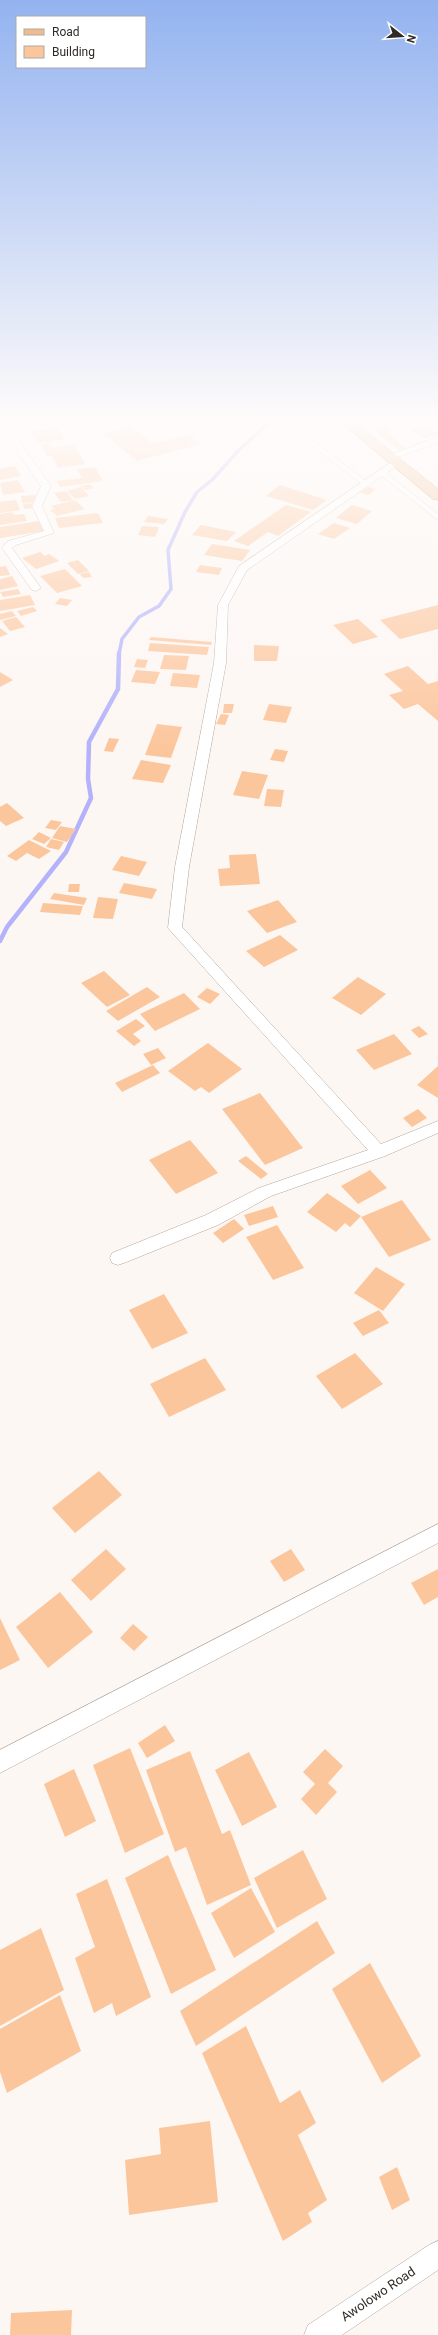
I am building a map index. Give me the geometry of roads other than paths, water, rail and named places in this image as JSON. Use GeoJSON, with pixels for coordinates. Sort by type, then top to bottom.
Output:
{"type":"FeatureCollection","features":[{"type":"Feature","properties":{"kind":"street"},"geometry":{"type":"LineString","coordinates":[[36,588],[7,548],[12,543],[49,533],[48,529]]}},
{"type":"Feature","properties":{"kind":"street"},"geometry":{"type":"LineString","coordinates":[[300,529],[243,568],[223,604],[220,663],[182,867],[174,928],[379,1152]]}},
{"type":"Feature","properties":{"kind":"street"},"geometry":{"type":"LineString","coordinates":[[118,1258],[212,1220],[265,1192],[379,1152],[438,1127]]}},
{"type":"Feature","properties":{"kind":"street"},"geometry":{"type":"LineString","coordinates":[[0,1762],[438,1533]]}},
{"type":"Feature","properties":{"kind":"street","name":"Awolowo Road"},"geometry":{"type":"LineString","coordinates":[[318,2335],[438,2254]]}},
{"type":"Feature","properties":{"kind":"waterway"},"geometry":{"type":"LineString","coordinates":[[119,654],[122,639],[139,617],[159,606],[171,589],[168,550],[177,529]]}},
{"type":"Feature","properties":{"kind":"waterway"},"geometry":{"type":"LineString","coordinates":[[0,941],[7,927],[66,852],[91,798],[88,779],[89,742],[118,689],[119,653]]}}]}
